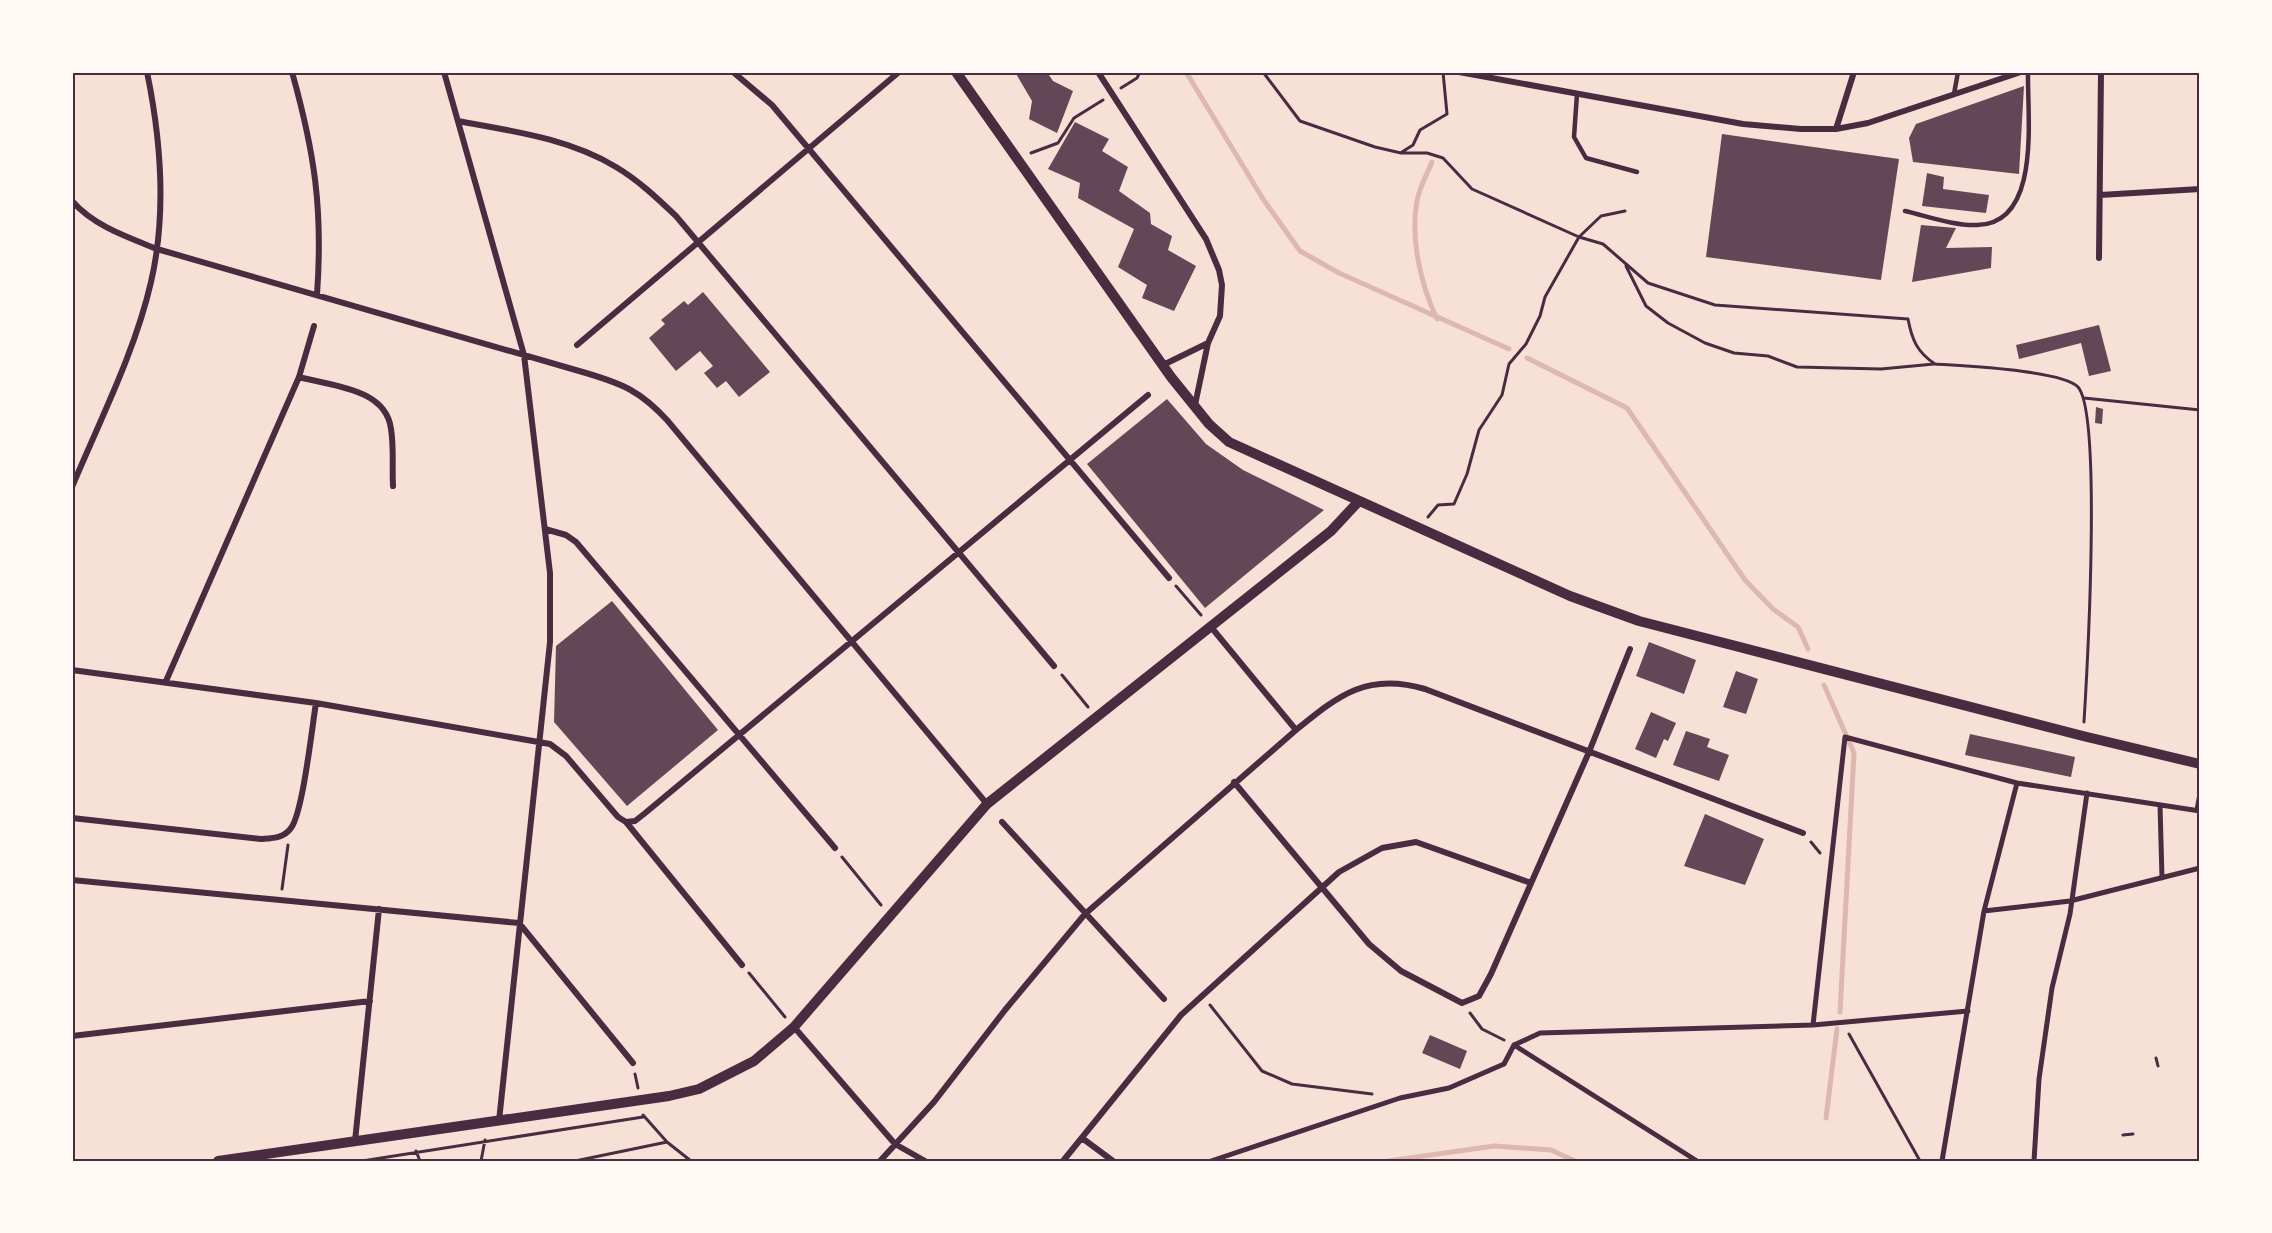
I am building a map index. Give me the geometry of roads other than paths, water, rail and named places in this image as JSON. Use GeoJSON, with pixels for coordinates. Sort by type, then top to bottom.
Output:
{"type":"FeatureCollection","features":[{"type":"Feature","properties":{"kind":"street"},"geometry":{"type":"LineString","coordinates":[[72,487],[142,315],[157,249],[159,156],[147,72]]}},
{"type":"Feature","properties":{"kind":"street"},"geometry":{"type":"LineString","coordinates":[[292,72],[313,151],[317,181],[321,244],[317,295]]}},
{"type":"Feature","properties":{"kind":"street"},"geometry":{"type":"LineString","coordinates":[[444,72],[524,355],[550,573],[551,631],[499,1121]]}},
{"type":"Feature","properties":{"kind":"street"},"geometry":{"type":"LineString","coordinates":[[733,72],[772,105],[1169,578]]}},
{"type":"Feature","properties":{"kind":"street"},"geometry":{"type":"LineString","coordinates":[[577,345],[899,72]]}},
{"type":"Feature","properties":{"kind":"street"},"geometry":{"type":"LineString","coordinates":[[956,72],[1163,365],[1195,406],[1229,442],[1415,528],[1570,596],[1639,621],[2200,764]]}},
{"type":"Feature","properties":{"kind":"street"},"geometry":{"type":"LineString","coordinates":[[1098,72],[1214,255],[1222,285],[1220,316],[1208,343],[1195,406]]}},
{"type":"Feature","properties":{"kind":"street"},"geometry":{"type":"LineString","coordinates":[[1459,72],[1743,124],[1801,129],[1836,129],[1890,117],[2021,72]]}},
{"type":"Feature","properties":{"kind":"street"},"geometry":{"type":"LineString","coordinates":[[1836,129],[1854,72]]}},
{"type":"Feature","properties":{"kind":"street"},"geometry":{"type":"LineString","coordinates":[[2099,258],[2101,72]]}},
{"type":"Feature","properties":{"kind":"street"},"geometry":{"type":"LineString","coordinates":[[458,121],[539,136],[581,150],[615,166],[647,189],[676,216],[1054,666]]}},
{"type":"Feature","properties":{"kind":"street"},"geometry":{"type":"LineString","coordinates":[[2100,195],[2200,189]]}},
{"type":"Feature","properties":{"kind":"street"},"geometry":{"type":"LineString","coordinates":[[72,201],[103,225],[157,249],[619,383],[642,395],[667,420],[987,804]]}},
{"type":"Feature","properties":{"kind":"street"},"geometry":{"type":"LineString","coordinates":[[165,681],[299,377],[314,326]]}},
{"type":"Feature","properties":{"kind":"street"},"geometry":{"type":"LineString","coordinates":[[1163,365],[1208,343]]}},
{"type":"Feature","properties":{"kind":"street"},"geometry":{"type":"LineString","coordinates":[[299,377],[366,396],[382,406],[391,428],[393,486]]}},
{"type":"Feature","properties":{"kind":"street"},"geometry":{"type":"LineString","coordinates":[[626,822],[635,821],[644,814],[1148,395]]}},
{"type":"Feature","properties":{"kind":"street"},"geometry":{"type":"LineString","coordinates":[[218,1161],[669,1096],[699,1089],[754,1061],[794,1027],[987,804],[1331,531],[1358,502]]}},
{"type":"Feature","properties":{"kind":"street"},"geometry":{"type":"LineString","coordinates":[[545,529],[566,535],[576,542],[835,849]]}},
{"type":"Feature","properties":{"kind":"street"},"geometry":{"type":"LineString","coordinates":[[1210,627],[1296,730]]}},
{"type":"Feature","properties":{"kind":"street"},"geometry":{"type":"LineString","coordinates":[[1234,782],[1385,958],[1401,971],[1462,1003],[1474,1000],[1484,989],[1531,884],[1589,752],[1630,649]]}},
{"type":"Feature","properties":{"kind":"street"},"geometry":{"type":"LineString","coordinates":[[72,670],[316,703],[540,742],[558,749],[618,817],[626,822],[742,965]]}},
{"type":"Feature","properties":{"kind":"street"},"geometry":{"type":"LineString","coordinates":[[880,1161],[934,1102],[1005,1010],[1085,914],[1234,782],[1329,702],[1348,692],[1368,685],[1395,683],[1425,690],[1803,832]]}},
{"type":"Feature","properties":{"kind":"street"},"geometry":{"type":"LineString","coordinates":[[72,818],[274,838],[290,830],[301,794],[316,703]]}},
{"type":"Feature","properties":{"kind":"street"},"geometry":{"type":"LineString","coordinates":[[1813,1025],[1845,737],[2017,783],[2198,810],[2200,794]]}},
{"type":"Feature","properties":{"kind":"street"},"geometry":{"type":"LineString","coordinates":[[1942,1161],[1984,911],[2017,783]]}},
{"type":"Feature","properties":{"kind":"street"},"geometry":{"type":"LineString","coordinates":[[2034,1161],[2038,1079],[2050,1000],[2070,914],[2070,901],[2087,793]]}},
{"type":"Feature","properties":{"kind":"street"},"geometry":{"type":"LineString","coordinates":[[2160,805],[2162,878]]}},
{"type":"Feature","properties":{"kind":"street"},"geometry":{"type":"LineString","coordinates":[[1002,822],[1164,999]]}},
{"type":"Feature","properties":{"kind":"street"},"geometry":{"type":"LineString","coordinates":[[1063,1161],[1181,1016],[1339,872],[1382,848],[1416,842],[1531,884]]}},
{"type":"Feature","properties":{"kind":"street"},"geometry":{"type":"LineString","coordinates":[[1984,911],[2070,901],[2200,868]]}},
{"type":"Feature","properties":{"kind":"street"},"geometry":{"type":"LineString","coordinates":[[72,880],[519,923],[633,1064]]}},
{"type":"Feature","properties":{"kind":"street"},"geometry":{"type":"LineString","coordinates":[[355,1141],[380,909]]}},
{"type":"Feature","properties":{"kind":"street"},"geometry":{"type":"LineString","coordinates":[[72,1036],[370,1001]]}},
{"type":"Feature","properties":{"kind":"street"},"geometry":{"type":"LineString","coordinates":[[1211,1161],[1400,1098],[1449,1088],[1504,1064],[1514,1045],[1540,1034],[1813,1025],[1968,1011]]}},
{"type":"Feature","properties":{"kind":"street"},"geometry":{"type":"LineString","coordinates":[[794,1027],[895,1144],[925,1161]]}},
{"type":"Feature","properties":{"kind":"street"},"geometry":{"type":"LineString","coordinates":[[1514,1045],[1697,1161]]}},
{"type":"Feature","properties":{"kind":"street"},"geometry":{"type":"LineString","coordinates":[[2200,1134],[2200,1143]]}},
{"type":"Feature","properties":{"kind":"street"},"geometry":{"type":"LineString","coordinates":[[1083,1138],[1113,1161]]}},
{"type":"Feature","properties":{"kind":"lane"},"geometry":{"type":"LineString","coordinates":[[1954,94],[1958,72]]}},
{"type":"Feature","properties":{"kind":"lane"},"geometry":{"type":"LineString","coordinates":[[1905,211],[1976,225],[1994,223],[2007,215],[2017,201],[2024,182],[2027,157],[2028,72]]}},
{"type":"Feature","properties":{"kind":"lane"},"geometry":{"type":"LineString","coordinates":[[1577,94],[1574,137],[1586,158],[1637,172]]}},
{"type":"Feature","properties":{"kind":"waterway"},"geometry":{"type":"LineString","coordinates":[[1186,72],[1263,199],[1300,251],[1339,273],[1509,349]]}},
{"type":"Feature","properties":{"kind":"waterway"},"geometry":{"type":"LineString","coordinates":[[1432,162],[1418,196],[1415,231],[1418,262],[1426,292],[1437,319]]}},
{"type":"Feature","properties":{"kind":"waterway"},"geometry":{"type":"LineString","coordinates":[[1527,358],[1627,408],[1745,580],[1773,609],[1798,627],[1808,649]]}},
{"type":"Feature","properties":{"kind":"waterway"},"geometry":{"type":"LineString","coordinates":[[1824,685],[1854,753],[1840,1012]]}},
{"type":"Feature","properties":{"kind":"waterway"},"geometry":{"type":"LineString","coordinates":[[1826,1118],[1837,1029]]}},
{"type":"Feature","properties":{"kind":"waterway"},"geometry":{"type":"LineString","coordinates":[[1388,1161],[1494,1146],[1551,1150],[1575,1161]]}}]}
